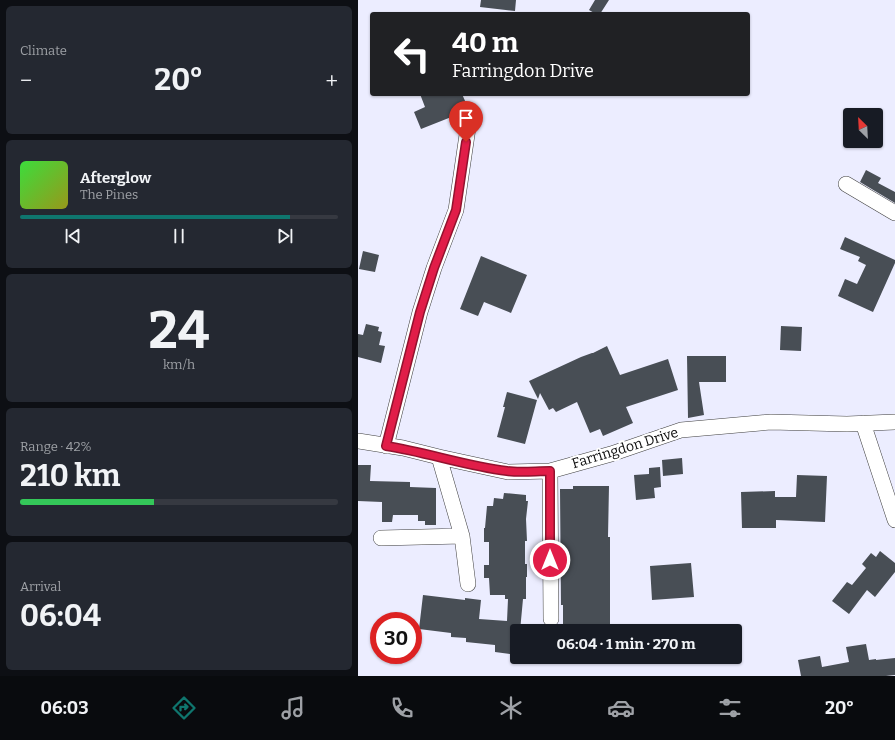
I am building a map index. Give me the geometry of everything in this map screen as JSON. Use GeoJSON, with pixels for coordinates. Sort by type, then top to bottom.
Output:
{"type":"FeatureCollection","features":[{"type":"Feature","properties":{"kind":"street"},"geometry":{"type":"LineString","coordinates":[[386,446],[420,312],[434,268],[456,210],[468,128]]}},
{"type":"Feature","properties":{"kind":"street"},"geometry":{"type":"LineString","coordinates":[[846,184],[895,213]]}},
{"type":"Feature","properties":{"kind":"street","name":"Farringdon Drive"},"geometry":{"type":"LineString","coordinates":[[358,442],[403,448],[508,472],[550,471],[611,454],[681,430],[771,422],[895,422]]}},
{"type":"Feature","properties":{"kind":"street"},"geometry":{"type":"LineString","coordinates":[[863,423],[895,520]]}},
{"type":"Feature","properties":{"kind":"street"},"geometry":{"type":"LineString","coordinates":[[438,457],[462,536],[468,584]]}},
{"type":"Feature","properties":{"kind":"street"},"geometry":{"type":"LineString","coordinates":[[550,471],[550,619]]}},
{"type":"Feature","properties":{"kind":"street"},"geometry":{"type":"LineString","coordinates":[[381,538],[462,536]]}},
{"type":"Feature","properties":{"kind":"building"},"geometry":{"type":"Polygon","coordinates":[[[481,0],[516,0],[515,11],[480,7],[481,0]]]}},
{"type":"Feature","properties":{"kind":"building"},"geometry":{"type":"Polygon","coordinates":[[[595,0],[609,0],[601,12],[592,12],[589,10],[595,0]]]}},
{"type":"Feature","properties":{"kind":"building"},"geometry":{"type":"Polygon","coordinates":[[[421,96],[463,96],[469,110],[421,129],[414,112],[425,107],[421,96]]]}},
{"type":"Feature","properties":{"kind":"building"},"geometry":{"type":"Polygon","coordinates":[[[866,170],[881,178],[878,183],[895,192],[895,203],[860,182],[866,170]]]}},
{"type":"Feature","properties":{"kind":"building"},"geometry":{"type":"Polygon","coordinates":[[[845,237],[895,260],[873,312],[838,296],[845,279],[857,284],[866,265],[858,261],[860,257],[840,249],[845,237]]]}},
{"type":"Feature","properties":{"kind":"building"},"geometry":{"type":"Polygon","coordinates":[[[363,251],[379,255],[375,272],[359,269],[363,251]]]}},
{"type":"Feature","properties":{"kind":"building"},"geometry":{"type":"Polygon","coordinates":[[[481,256],[527,275],[511,313],[484,302],[478,316],[460,309],[481,256]]]}},
{"type":"Feature","properties":{"kind":"building"},"geometry":{"type":"Polygon","coordinates":[[[366,324],[379,327],[378,331],[382,332],[379,345],[385,346],[381,363],[358,357],[358,334],[363,335],[366,324]]]}},
{"type":"Feature","properties":{"kind":"building"},"geometry":{"type":"Polygon","coordinates":[[[781,326],[802,327],[801,351],[780,350],[781,326]]]}},
{"type":"Feature","properties":{"kind":"building"},"geometry":{"type":"Polygon","coordinates":[[[607,346],[620,375],[668,359],[678,390],[626,407],[633,423],[603,436],[600,429],[590,433],[577,402],[556,412],[553,408],[549,410],[540,393],[538,399],[529,381],[607,346]]]}},
{"type":"Feature","properties":{"kind":"building"},"geometry":{"type":"Polygon","coordinates":[[[687,356],[726,356],[726,382],[699,382],[704,415],[688,418],[687,356]]]}},
{"type":"Feature","properties":{"kind":"building"},"geometry":{"type":"Polygon","coordinates":[[[507,392],[537,400],[525,444],[497,437],[505,407],[503,407],[507,392]]]}},
{"type":"Feature","properties":{"kind":"building"},"geometry":{"type":"Polygon","coordinates":[[[682,458],[683,474],[663,476],[662,460],[682,458]]]}},
{"type":"Feature","properties":{"kind":"building"},"geometry":{"type":"Polygon","coordinates":[[[358,465],[371,465],[370,481],[410,482],[410,487],[436,488],[436,525],[425,525],[425,521],[418,521],[418,515],[393,515],[392,522],[382,522],[382,502],[358,501],[358,465]]]}},
{"type":"Feature","properties":{"kind":"building"},"geometry":{"type":"Polygon","coordinates":[[[660,467],[661,487],[654,488],[655,498],[636,500],[634,475],[649,474],[649,468],[660,467]]]}},
{"type":"Feature","properties":{"kind":"building"},"geometry":{"type":"Polygon","coordinates":[[[797,475],[827,476],[825,522],[776,520],[776,528],[742,528],[741,492],[775,491],[775,497],[796,497],[797,475]]]}},
{"type":"Feature","properties":{"kind":"building"},"geometry":{"type":"Polygon","coordinates":[[[573,486],[609,486],[608,537],[610,537],[610,624],[563,624],[563,605],[561,605],[560,489],[573,489],[573,486]]]}},
{"type":"Feature","properties":{"kind":"building"},"geometry":{"type":"Polygon","coordinates":[[[504,493],[526,495],[526,501],[528,501],[526,519],[527,541],[525,541],[525,564],[527,564],[526,599],[523,599],[521,624],[510,624],[510,654],[495,652],[495,645],[466,642],[466,638],[451,637],[451,633],[422,629],[421,612],[423,595],[465,600],[465,598],[481,600],[479,619],[507,621],[508,599],[505,599],[505,595],[490,595],[489,578],[484,578],[484,565],[489,565],[489,542],[484,542],[487,506],[493,506],[494,498],[503,499],[504,493]]]}},
{"type":"Feature","properties":{"kind":"building"},"geometry":{"type":"Polygon","coordinates":[[[880,551],[895,563],[895,572],[875,597],[867,590],[849,614],[832,601],[847,582],[852,585],[866,568],[862,564],[871,553],[876,557],[880,551]]]}},
{"type":"Feature","properties":{"kind":"building"},"geometry":{"type":"Polygon","coordinates":[[[691,563],[694,597],[652,600],[650,566],[691,563]]]}},
{"type":"Feature","properties":{"kind":"building"},"geometry":{"type":"Polygon","coordinates":[[[866,644],[869,660],[895,658],[895,675],[801,676],[798,660],[820,656],[822,667],[849,662],[846,647],[866,644]]]}},
{"type":"Feature","properties":{"kind":"route"},"geometry":{"type":"LineString","coordinates":[[466,142],[456,210],[434,268],[420,312],[386,446],[403,448],[508,472],[550,471],[550,560]]}}]}
